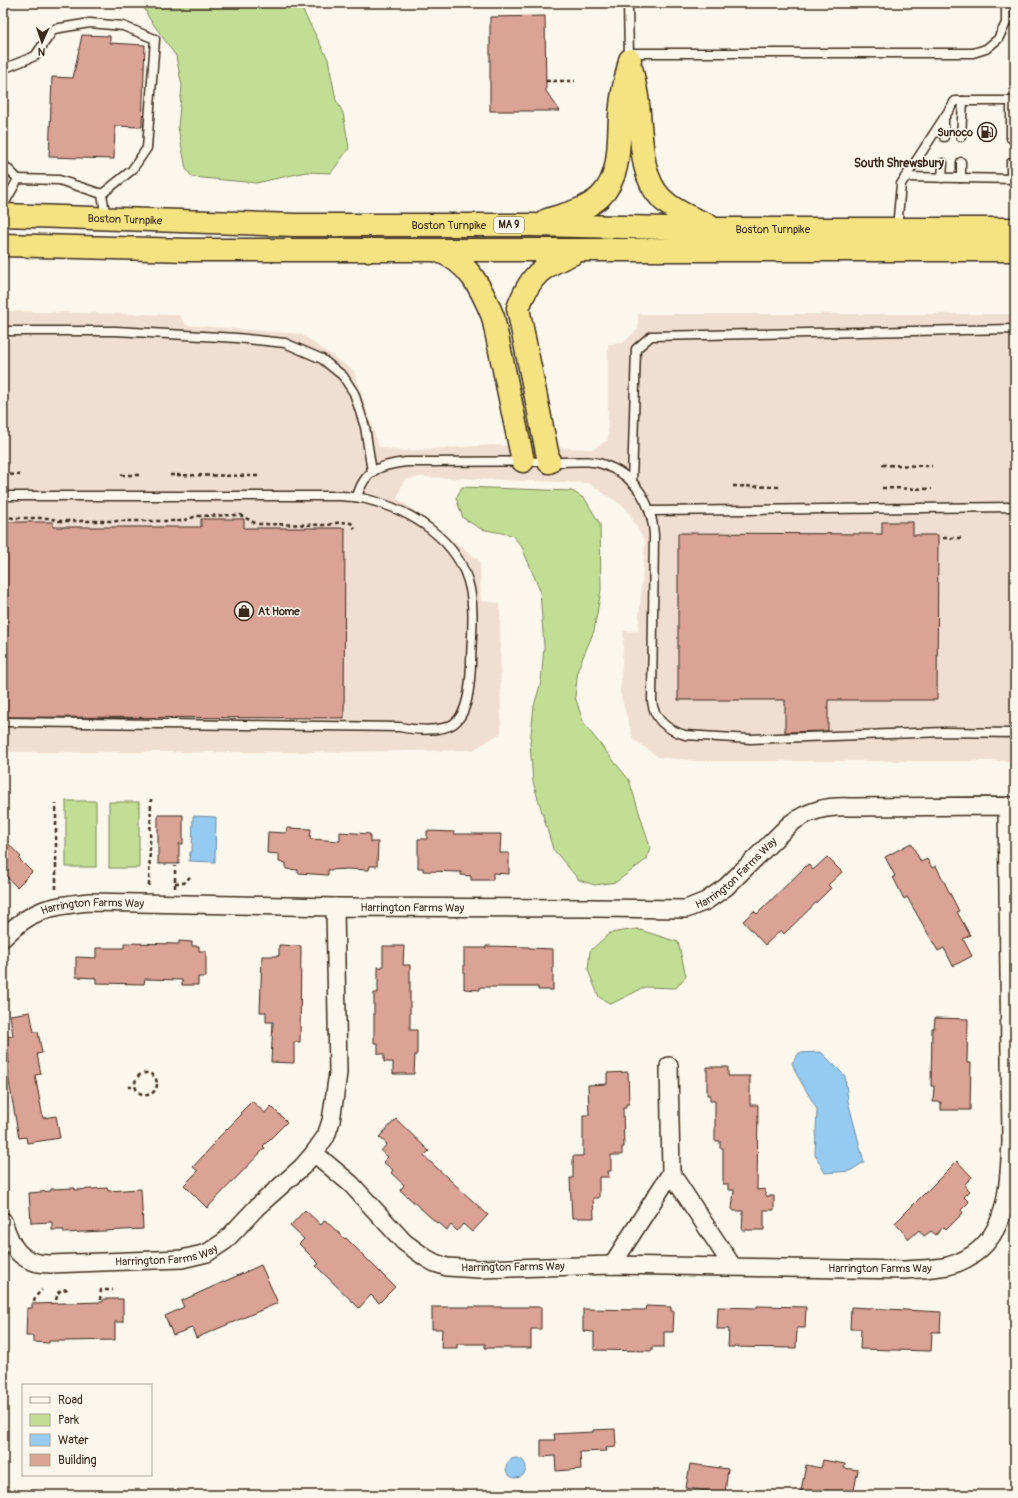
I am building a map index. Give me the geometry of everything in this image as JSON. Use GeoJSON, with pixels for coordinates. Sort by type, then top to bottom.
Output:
{"type":"FeatureCollection","features":[{"type":"Feature","properties":{"kind":"highway"},"geometry":{"type":"LineString","coordinates":[[531,225],[584,208],[599,198],[607,190],[614,176],[621,105],[629,57]]}},
{"type":"Feature","properties":{"kind":"highway"},"geometry":{"type":"LineString","coordinates":[[629,57],[638,104],[642,152],[651,183],[661,198],[688,218],[717,229]]}},
{"type":"Feature","properties":{"kind":"highway","name":"Boston Turnpike"},"geometry":{"type":"LineString","coordinates":[[3,215],[334,226],[531,225],[717,229],[1015,229]]}},
{"type":"Feature","properties":{"kind":"highway","name":"Boston Turnpike"},"geometry":{"type":"LineString","coordinates":[[3,245],[187,250],[1015,250]]}},
{"type":"Feature","properties":{"kind":"highway"},"geometry":{"type":"LineString","coordinates":[[437,250],[468,270],[489,305],[493,317],[523,462]]}},
{"type":"Feature","properties":{"kind":"highway"},"geometry":{"type":"LineString","coordinates":[[549,462],[518,308],[524,291],[537,274],[555,262],[580,251]]}},
{"type":"Feature","properties":{"kind":"street","name":"Harrington Farms Way"},"geometry":{"type":"LineString","coordinates":[[3,938],[18,924],[37,912],[74,903],[96,902],[334,907],[608,908],[686,910],[706,901],[726,888],[790,824],[799,817],[819,808],[837,806],[1011,806],[1011,1142],[1008,1188],[996,1231],[987,1243],[970,1256],[950,1265],[937,1268],[905,1270],[612,1265],[479,1269],[440,1265],[426,1258],[404,1242],[351,1184],[314,1153]]}},
{"type":"Feature","properties":{"kind":"street","name":"Harrington Farms Way"},"geometry":{"type":"LineString","coordinates":[[3,1221],[9,1237],[18,1253],[29,1261],[36,1263],[50,1264],[190,1258],[207,1253],[222,1244],[252,1212],[302,1167],[326,1136],[331,1121],[338,1073],[334,907]]}},
{"type":"Feature","properties":{"kind":"street"},"geometry":{"type":"LineString","coordinates":[[670,1066],[671,1173],[733,1267]]}},
{"type":"Feature","properties":{"kind":"street"},"geometry":{"type":"LineString","coordinates":[[612,1265],[671,1173]]}},
{"type":"Feature","properties":{"kind":"lane"},"geometry":{"type":"LineString","coordinates":[[628,3],[629,57],[972,53],[986,49],[998,39],[1006,23],[1006,3]]}},
{"type":"Feature","properties":{"kind":"lane"},"geometry":{"type":"LineString","coordinates":[[3,69],[35,56],[54,29],[90,23],[122,26],[155,39],[146,148],[132,170],[102,194]]}},
{"type":"Feature","properties":{"kind":"lane"},"geometry":{"type":"LineString","coordinates":[[897,229],[901,184],[955,101],[1013,101],[1011,138]]}},
{"type":"Feature","properties":{"kind":"lane"},"geometry":{"type":"LineString","coordinates":[[961,137],[962,101]]}},
{"type":"Feature","properties":{"kind":"lane"},"geometry":{"type":"LineString","coordinates":[[944,118],[944,137]]}},
{"type":"Feature","properties":{"kind":"lane"},"geometry":{"type":"LineString","coordinates":[[961,162],[961,178]]}},
{"type":"Feature","properties":{"kind":"lane"},"geometry":{"type":"LineString","coordinates":[[942,178],[943,163]]}},
{"type":"Feature","properties":{"kind":"lane"},"geometry":{"type":"LineString","coordinates":[[905,177],[1013,179],[1011,163]]}},
{"type":"Feature","properties":{"kind":"lane"},"geometry":{"type":"LineString","coordinates":[[3,164],[18,179],[59,180],[102,194]]}},
{"type":"Feature","properties":{"kind":"lane"},"geometry":{"type":"LineString","coordinates":[[3,206],[18,179]]}},
{"type":"Feature","properties":{"kind":"lane"},"geometry":{"type":"LineString","coordinates":[[102,194],[106,219]]}},
{"type":"Feature","properties":{"kind":"lane"},"geometry":{"type":"LineString","coordinates":[[632,483],[636,349],[651,336],[1015,329]]}},
{"type":"Feature","properties":{"kind":"lane"},"geometry":{"type":"LineString","coordinates":[[3,331],[116,331],[237,338],[285,343],[322,359],[343,376],[354,392],[365,427],[372,472]]}},
{"type":"Feature","properties":{"kind":"lane"},"geometry":{"type":"LineString","coordinates":[[357,497],[362,484],[372,472],[386,465],[406,462],[549,462],[602,464],[619,472],[632,483],[645,499],[650,511],[654,535],[652,701],[658,718],[672,730],[692,736],[750,739],[945,732],[1015,733]]}},
{"type":"Feature","properties":{"kind":"lane"},"geometry":{"type":"LineString","coordinates":[[3,496],[357,497],[385,505],[419,522],[440,538],[450,548],[462,568],[468,583],[471,598],[472,620],[470,674],[464,710],[453,724],[442,728],[421,729],[400,727],[3,722]]}},
{"type":"Feature","properties":{"kind":"lane"},"geometry":{"type":"LineString","coordinates":[[650,511],[1015,507]]}},
{"type":"Feature","properties":{"kind":"path"},"geometry":{"type":"LineString","coordinates":[[546,81],[575,81]]}},
{"type":"Feature","properties":{"kind":"path"},"geometry":{"type":"LineString","coordinates":[[882,465],[932,466]]}},
{"type":"Feature","properties":{"kind":"path"},"geometry":{"type":"LineString","coordinates":[[3,474],[20,475]]}},
{"type":"Feature","properties":{"kind":"path"},"geometry":{"type":"LineString","coordinates":[[121,475],[142,475]]}},
{"type":"Feature","properties":{"kind":"path"},"geometry":{"type":"LineString","coordinates":[[170,475],[258,476]]}},
{"type":"Feature","properties":{"kind":"path"},"geometry":{"type":"LineString","coordinates":[[733,486],[781,487]]}},
{"type":"Feature","properties":{"kind":"path"},"geometry":{"type":"LineString","coordinates":[[882,488],[932,489]]}},
{"type":"Feature","properties":{"kind":"path"},"geometry":{"type":"LineString","coordinates":[[3,516],[13,518],[50,518],[58,521],[182,521],[197,516],[240,515],[257,524],[327,525],[341,522],[351,523],[355,529]]}},
{"type":"Feature","properties":{"kind":"path"},"geometry":{"type":"LineString","coordinates":[[943,538],[961,538]]}},
{"type":"Feature","properties":{"kind":"path"},"geometry":{"type":"LineString","coordinates":[[149,889],[151,799]]}},
{"type":"Feature","properties":{"kind":"path"},"geometry":{"type":"LineString","coordinates":[[56,803],[56,890],[64,890]]}},
{"type":"Feature","properties":{"kind":"path"},"geometry":{"type":"LineString","coordinates":[[174,894],[175,866]]}},
{"type":"Feature","properties":{"kind":"path"},"geometry":{"type":"LineString","coordinates":[[175,883],[184,883],[190,877]]}},
{"type":"Feature","properties":{"kind":"path"},"geometry":{"type":"LineString","coordinates":[[128,1087],[135,1087],[141,1094],[148,1095],[156,1089],[156,1081],[152,1075],[144,1073],[138,1077],[135,1087]]}},
{"type":"Feature","properties":{"kind":"path"},"geometry":{"type":"LineString","coordinates":[[56,1300],[58,1293],[61,1290],[70,1289]]}},
{"type":"Feature","properties":{"kind":"path"},"geometry":{"type":"LineString","coordinates":[[34,1302],[37,1294],[42,1290]]}},
{"type":"Feature","properties":{"kind":"path"},"geometry":{"type":"LineString","coordinates":[[100,1300],[101,1290],[113,1290]]}},
{"type":"Feature","properties":{"kind":"shaded area"},"geometry":{"type":"Polygon","coordinates":[[[3,311],[179,315],[186,325],[301,334],[354,371],[379,447],[400,451],[492,445],[593,449],[608,440],[608,344],[623,343],[638,329],[638,314],[1015,314],[1015,761],[697,761],[658,757],[633,739],[620,693],[624,631],[638,631],[645,542],[626,508],[588,483],[421,477],[404,480],[397,498],[480,561],[481,601],[500,603],[501,733],[473,750],[347,752],[3,752],[3,311]]]}},
{"type":"Feature","properties":{"kind":"green space"},"geometry":{"type":"Polygon","coordinates":[[[142,3],[299,3],[328,59],[336,100],[343,113],[349,148],[331,173],[306,172],[256,183],[192,177],[186,169],[178,127],[182,86],[176,56],[149,18],[142,3]]]}},
{"type":"Feature","properties":{"kind":"green space"},"geometry":{"type":"Polygon","coordinates":[[[462,487],[572,491],[585,499],[600,524],[601,590],[594,631],[578,669],[575,697],[584,724],[629,780],[650,847],[647,859],[616,882],[595,885],[579,880],[553,849],[533,782],[530,743],[534,706],[541,682],[544,647],[540,591],[522,547],[512,535],[481,529],[463,518],[456,498],[462,487]]]}},
{"type":"Feature","properties":{"kind":"green space"},"geometry":{"type":"Polygon","coordinates":[[[66,801],[96,801],[96,867],[66,867],[66,801]]]}},
{"type":"Feature","properties":{"kind":"green space"},"geometry":{"type":"Polygon","coordinates":[[[109,802],[139,802],[139,868],[109,868],[109,802]]]}},
{"type":"Feature","properties":{"kind":"green space"},"geometry":{"type":"Polygon","coordinates":[[[637,929],[678,942],[686,976],[676,988],[645,987],[611,1004],[599,997],[588,970],[590,951],[610,933],[637,929]]]}},
{"type":"Feature","properties":{"kind":"water"},"geometry":{"type":"Polygon","coordinates":[[[193,816],[216,817],[215,862],[189,861],[190,852],[192,852],[193,816]]]}},
{"type":"Feature","properties":{"kind":"water"},"geometry":{"type":"Polygon","coordinates":[[[821,1052],[845,1076],[848,1101],[864,1162],[850,1171],[825,1173],[815,1155],[817,1109],[797,1075],[792,1063],[799,1053],[821,1052]]]}},
{"type":"Feature","properties":{"kind":"water"},"geometry":{"type":"Polygon","coordinates":[[[516,1458],[523,1461],[526,1468],[523,1475],[516,1478],[509,1475],[506,1468],[509,1461],[516,1458]]]}},
{"type":"Feature","properties":{"kind":"building"},"geometry":{"type":"Polygon","coordinates":[[[545,16],[546,91],[560,111],[490,111],[490,17],[545,16]]]}},
{"type":"Feature","properties":{"kind":"building"},"geometry":{"type":"Polygon","coordinates":[[[82,35],[110,36],[110,43],[145,45],[142,127],[115,126],[114,159],[49,157],[52,77],[73,78],[82,35]]]}},
{"type":"Feature","properties":{"kind":"building"},"geometry":{"type":"Polygon","coordinates":[[[201,519],[244,519],[244,528],[345,528],[344,718],[3,717],[3,522],[53,522],[53,527],[201,527],[201,519]]]}},
{"type":"Feature","properties":{"kind":"building"},"geometry":{"type":"Polygon","coordinates":[[[882,522],[913,522],[913,535],[938,535],[937,700],[828,700],[828,731],[785,732],[785,700],[678,700],[678,533],[882,534],[882,522]]]}},
{"type":"Feature","properties":{"kind":"building"},"geometry":{"type":"Polygon","coordinates":[[[158,815],[183,815],[183,844],[179,844],[179,864],[158,864],[158,815]]]}},
{"type":"Feature","properties":{"kind":"building"},"geometry":{"type":"Polygon","coordinates":[[[287,828],[311,829],[310,839],[340,841],[340,832],[370,834],[370,842],[378,842],[377,866],[370,866],[369,870],[328,870],[328,875],[298,873],[298,870],[286,869],[286,863],[279,862],[279,854],[267,853],[268,832],[286,833],[287,828]]]}},
{"type":"Feature","properties":{"kind":"building"},"geometry":{"type":"Polygon","coordinates":[[[427,831],[454,832],[454,834],[501,834],[500,853],[509,853],[509,874],[493,873],[493,880],[471,880],[471,876],[461,875],[461,872],[423,871],[423,868],[418,868],[418,839],[427,839],[427,831]]]}},
{"type":"Feature","properties":{"kind":"building"},"geometry":{"type":"Polygon","coordinates":[[[3,838],[21,857],[19,859],[32,872],[17,887],[3,874],[3,838]]]}},
{"type":"Feature","properties":{"kind":"building"},"geometry":{"type":"Polygon","coordinates":[[[911,843],[921,862],[927,859],[932,868],[936,866],[959,911],[957,912],[970,935],[963,939],[972,956],[953,966],[944,948],[938,951],[907,897],[904,899],[893,877],[895,876],[885,857],[911,843]]]}},
{"type":"Feature","properties":{"kind":"building"},"geometry":{"type":"Polygon","coordinates":[[[827,857],[842,872],[828,885],[831,888],[784,934],[781,930],[765,945],[743,921],[754,911],[757,914],[808,864],[813,870],[827,857]]]}},
{"type":"Feature","properties":{"kind":"building"},"geometry":{"type":"Polygon","coordinates":[[[179,941],[192,942],[192,946],[199,946],[199,951],[206,951],[206,977],[198,977],[198,985],[182,985],[182,980],[145,979],[144,984],[96,983],[96,978],[76,977],[76,957],[96,958],[96,948],[124,948],[124,943],[179,944],[179,941]]]}},
{"type":"Feature","properties":{"kind":"building"},"geometry":{"type":"Polygon","coordinates":[[[279,945],[301,946],[300,1042],[294,1042],[294,1063],[271,1062],[273,1022],[266,1022],[266,1012],[260,1012],[262,956],[279,956],[279,945]]]}},
{"type":"Feature","properties":{"kind":"building"},"geometry":{"type":"Polygon","coordinates":[[[383,946],[404,946],[403,965],[410,965],[410,1030],[417,1030],[417,1054],[415,1055],[414,1074],[393,1074],[393,1062],[384,1062],[384,1054],[378,1054],[378,1043],[374,1043],[374,993],[378,993],[378,967],[383,967],[383,946]]]}},
{"type":"Feature","properties":{"kind":"building"},"geometry":{"type":"Polygon","coordinates":[[[486,946],[553,949],[553,990],[538,990],[538,987],[480,987],[480,990],[464,989],[464,948],[486,948],[486,946]]]}},
{"type":"Feature","properties":{"kind":"building"},"geometry":{"type":"Polygon","coordinates":[[[30,1012],[34,1032],[38,1032],[42,1053],[37,1054],[41,1074],[35,1075],[43,1118],[56,1116],[60,1138],[27,1143],[26,1137],[19,1138],[6,1065],[9,1064],[5,1037],[13,1036],[10,1015],[30,1012]]]}},
{"type":"Feature","properties":{"kind":"building"},"geometry":{"type":"Polygon","coordinates":[[[935,1018],[968,1019],[967,1063],[971,1063],[970,1110],[941,1110],[941,1102],[933,1102],[934,1086],[931,1086],[932,1028],[934,1028],[935,1018]]]}},
{"type":"Feature","properties":{"kind":"building"},"geometry":{"type":"Polygon","coordinates":[[[707,1067],[728,1067],[728,1076],[750,1076],[750,1105],[758,1105],[757,1190],[765,1189],[766,1196],[774,1196],[774,1210],[764,1210],[764,1230],[742,1230],[743,1211],[734,1211],[732,1209],[734,1190],[728,1190],[728,1184],[723,1184],[723,1148],[720,1148],[720,1141],[715,1141],[715,1101],[710,1101],[710,1095],[707,1095],[707,1067]]]}},
{"type":"Feature","properties":{"kind":"building"},"geometry":{"type":"Polygon","coordinates":[[[628,1072],[629,1104],[626,1104],[626,1108],[623,1108],[624,1147],[622,1147],[622,1155],[611,1155],[611,1171],[608,1171],[609,1177],[599,1177],[599,1198],[593,1198],[594,1218],[572,1218],[570,1178],[573,1178],[573,1156],[583,1156],[583,1115],[589,1115],[588,1085],[607,1084],[607,1073],[628,1072]]]}},
{"type":"Feature","properties":{"kind":"building"},"geometry":{"type":"Polygon","coordinates":[[[252,1101],[265,1113],[271,1106],[287,1122],[263,1146],[265,1148],[207,1208],[184,1185],[198,1171],[193,1167],[214,1144],[213,1143],[242,1114],[240,1113],[252,1101]]]}},
{"type":"Feature","properties":{"kind":"building"},"geometry":{"type":"Polygon","coordinates":[[[396,1119],[429,1151],[424,1156],[488,1215],[472,1232],[463,1224],[457,1231],[451,1225],[447,1230],[400,1190],[404,1185],[391,1173],[393,1170],[383,1162],[388,1157],[381,1151],[387,1144],[379,1137],[396,1119]]]}},
{"type":"Feature","properties":{"kind":"building"},"geometry":{"type":"Polygon","coordinates":[[[957,1161],[972,1177],[964,1185],[970,1191],[964,1197],[969,1202],[961,1210],[963,1213],[946,1230],[943,1227],[936,1235],[931,1231],[924,1236],[919,1230],[909,1239],[895,1223],[957,1161]]]}},
{"type":"Feature","properties":{"kind":"building"},"geometry":{"type":"Polygon","coordinates":[[[75,1188],[75,1190],[107,1188],[108,1191],[141,1189],[143,1229],[64,1233],[64,1230],[52,1230],[52,1222],[31,1223],[29,1193],[51,1191],[51,1189],[75,1188]]]}},
{"type":"Feature","properties":{"kind":"building"},"geometry":{"type":"Polygon","coordinates":[[[305,1210],[321,1225],[325,1220],[345,1239],[346,1238],[395,1287],[379,1303],[371,1295],[359,1308],[316,1266],[319,1264],[299,1244],[304,1239],[290,1226],[305,1210]]]}},
{"type":"Feature","properties":{"kind":"building"},"geometry":{"type":"Polygon","coordinates":[[[261,1265],[278,1303],[196,1338],[192,1328],[173,1335],[165,1316],[184,1307],[181,1301],[261,1265]]]}},
{"type":"Feature","properties":{"kind":"building"},"geometry":{"type":"Polygon","coordinates":[[[103,1299],[123,1299],[123,1322],[115,1322],[115,1340],[49,1341],[49,1343],[33,1342],[33,1336],[26,1336],[27,1308],[32,1308],[32,1304],[103,1302],[103,1299]]]}},
{"type":"Feature","properties":{"kind":"building"},"geometry":{"type":"Polygon","coordinates":[[[646,1306],[671,1307],[671,1311],[674,1311],[673,1332],[664,1332],[664,1347],[652,1347],[652,1351],[594,1350],[594,1332],[583,1331],[583,1309],[645,1310],[646,1306]]]}},
{"type":"Feature","properties":{"kind":"building"},"geometry":{"type":"Polygon","coordinates":[[[757,1306],[806,1307],[805,1328],[797,1328],[796,1348],[728,1347],[729,1329],[717,1329],[718,1307],[757,1308],[757,1306]]]}},
{"type":"Feature","properties":{"kind":"building"},"geometry":{"type":"Polygon","coordinates":[[[432,1307],[541,1307],[541,1329],[531,1329],[531,1348],[485,1348],[485,1344],[457,1344],[457,1348],[441,1348],[442,1329],[432,1329],[432,1307]]]}},
{"type":"Feature","properties":{"kind":"building"},"geometry":{"type":"Polygon","coordinates":[[[851,1307],[941,1312],[940,1332],[932,1332],[931,1351],[860,1349],[861,1329],[850,1329],[851,1307]]]}},
{"type":"Feature","properties":{"kind":"building"},"geometry":{"type":"Polygon","coordinates":[[[615,1429],[616,1447],[606,1448],[607,1451],[580,1452],[581,1469],[556,1471],[555,1456],[541,1457],[541,1440],[555,1440],[554,1434],[615,1429]]]}},
{"type":"Feature","properties":{"kind":"building"},"geometry":{"type":"Polygon","coordinates":[[[823,1460],[845,1464],[844,1468],[858,1470],[853,1495],[820,1490],[819,1495],[800,1495],[806,1465],[821,1468],[823,1460]]]}},
{"type":"Feature","properties":{"kind":"building"},"geometry":{"type":"Polygon","coordinates":[[[690,1464],[728,1469],[725,1493],[686,1488],[690,1464]]]}},
{"type":"Feature","properties":{"kind":"place","name":"Sunoco"},"geometry":{"type":"Point","coordinates":[987,132]}},
{"type":"Feature","properties":{"kind":"place","name":"At Home"},"geometry":{"type":"Point","coordinates":[244,611]}},
{"type":"Feature","properties":{"kind":"district","name":"South Shrewsbury"},"geometry":{"type":"Point","coordinates":[899,163]}}]}
